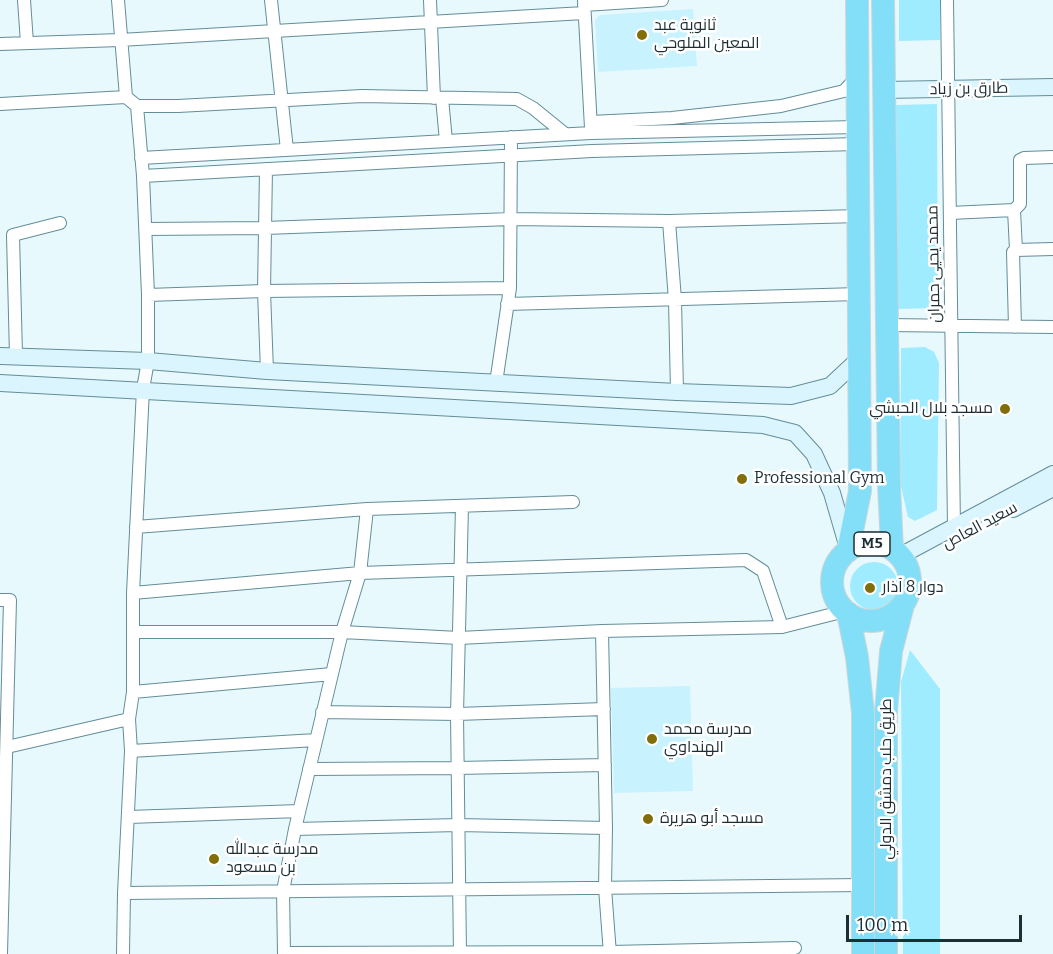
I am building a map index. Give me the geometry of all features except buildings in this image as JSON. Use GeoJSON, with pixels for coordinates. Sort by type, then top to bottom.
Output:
{"type":"FeatureCollection","features":[{"type":"Feature","properties":{"kind":"highway"},"geometry":{"type":"LineString","coordinates":[[848,551],[860,491],[859,216],[856,135],[857,0]]}},
{"type":"Feature","properties":{"kind":"highway"},"geometry":{"type":"LineString","coordinates":[[883,0],[889,485],[899,556]]}},
{"type":"Feature","properties":{"kind":"highway","name":"M5"},"geometry":{"type":"LineString","coordinates":[[846,612],[833,591],[833,573],[839,561],[848,551],[870,543],[879,544],[899,556],[910,578],[909,591],[903,605]]}},
{"type":"Feature","properties":{"kind":"highway"},"geometry":{"type":"LineString","coordinates":[[846,612],[859,619],[871,621],[883,619],[895,613],[903,605]]}},
{"type":"Feature","properties":{"kind":"highway","name":"طريق حلب دمشق الدولي"},"geometry":{"type":"LineString","coordinates":[[886,954],[886,712],[891,651],[903,605]]}},
{"type":"Feature","properties":{"kind":"highway","name":"طريق حلب دمشق الدولي"},"geometry":{"type":"LineString","coordinates":[[846,612],[856,657],[863,713],[863,954]]}},
{"type":"Feature","properties":{"kind":"main road","name":"طارق بن زياد"},"geometry":{"type":"LineString","coordinates":[[884,90],[1053,87]]}},
{"type":"Feature","properties":{"kind":"main road"},"geometry":{"type":"LineString","coordinates":[[8,356],[148,361],[267,371],[791,396],[830,386],[860,358]]}},
{"type":"Feature","properties":{"kind":"main road"},"geometry":{"type":"LineString","coordinates":[[0,383],[143,389],[763,425],[795,432],[814,454],[832,494],[848,551]]}},
{"type":"Feature","properties":{"kind":"main road"},"geometry":{"type":"LineString","coordinates":[[899,556],[1053,474]]}},
{"type":"Feature","properties":{"kind":"main road","name":"سعيد العاص"},"geometry":{"type":"LineString","coordinates":[[899,556],[1053,488]]}},
{"type":"Feature","properties":{"kind":"street"},"geometry":{"type":"LineString","coordinates":[[24,0],[27,43]]}},
{"type":"Feature","properties":{"kind":"street"},"geometry":{"type":"LineString","coordinates":[[118,0],[126,97]]}},
{"type":"Feature","properties":{"kind":"street"},"geometry":{"type":"LineString","coordinates":[[271,0],[287,150]]}},
{"type":"Feature","properties":{"kind":"street"},"geometry":{"type":"LineString","coordinates":[[430,0],[438,98],[446,141]]}},
{"type":"Feature","properties":{"kind":"street"},"geometry":{"type":"LineString","coordinates":[[0,44],[120,40],[432,22],[662,0]]}},
{"type":"Feature","properties":{"kind":"street","name":"محمد يحيى جمران"},"geometry":{"type":"LineString","coordinates":[[947,0],[954,528]]}},
{"type":"Feature","properties":{"kind":"street"},"geometry":{"type":"LineString","coordinates":[[584,6],[591,128]]}},
{"type":"Feature","properties":{"kind":"street"},"geometry":{"type":"LineString","coordinates":[[141,158],[565,134],[591,128],[781,106],[844,91],[856,78]]}},
{"type":"Feature","properties":{"kind":"street"},"geometry":{"type":"LineString","coordinates":[[0,104],[126,97],[137,106],[362,96],[517,99],[533,108],[565,134]]}},
{"type":"Feature","properties":{"kind":"street"},"geometry":{"type":"LineString","coordinates":[[123,954],[131,751],[129,719],[132,692],[133,593],[143,389],[148,361],[146,230],[137,106]]}},
{"type":"Feature","properties":{"kind":"street"},"geometry":{"type":"LineString","coordinates":[[591,128],[856,135]]}},
{"type":"Feature","properties":{"kind":"street"},"geometry":{"type":"LineString","coordinates":[[142,176],[856,135]]}},
{"type":"Feature","properties":{"kind":"street"},"geometry":{"type":"LineString","coordinates":[[496,383],[510,288],[511,137]]}},
{"type":"Feature","properties":{"kind":"street"},"geometry":{"type":"LineString","coordinates":[[950,213],[1014,210],[1020,204],[1020,160],[1053,157]]}},
{"type":"Feature","properties":{"kind":"street"},"geometry":{"type":"LineString","coordinates":[[266,169],[264,291],[267,371]]}},
{"type":"Feature","properties":{"kind":"street"},"geometry":{"type":"LineString","coordinates":[[1014,210],[1016,250],[1012,256],[1015,327]]}},
{"type":"Feature","properties":{"kind":"street"},"geometry":{"type":"LineString","coordinates":[[146,230],[511,219],[669,221],[859,216]]}},
{"type":"Feature","properties":{"kind":"street"},"geometry":{"type":"LineString","coordinates":[[669,221],[675,300],[676,392]]}},
{"type":"Feature","properties":{"kind":"street"},"geometry":{"type":"LineString","coordinates":[[8,356],[13,235],[60,223]]}},
{"type":"Feature","properties":{"kind":"street"},"geometry":{"type":"LineString","coordinates":[[1016,250],[1053,249]]}},
{"type":"Feature","properties":{"kind":"street"},"geometry":{"type":"LineString","coordinates":[[148,295],[510,288]]}},
{"type":"Feature","properties":{"kind":"street"},"geometry":{"type":"LineString","coordinates":[[507,303],[858,294]]}},
{"type":"Feature","properties":{"kind":"street"},"geometry":{"type":"LineString","coordinates":[[887,325],[1053,327]]}},
{"type":"Feature","properties":{"kind":"street"},"geometry":{"type":"LineString","coordinates":[[136,526],[367,509],[573,502]]}},
{"type":"Feature","properties":{"kind":"street"},"geometry":{"type":"LineString","coordinates":[[460,952],[457,714],[462,506]]}},
{"type":"Feature","properties":{"kind":"street"},"geometry":{"type":"LineString","coordinates":[[367,509],[360,573],[342,632],[294,829],[283,891],[284,953],[610,953],[795,948]]}},
{"type":"Feature","properties":{"kind":"street"},"geometry":{"type":"LineString","coordinates":[[133,593],[360,573],[746,560],[763,572],[782,627]]}},
{"type":"Feature","properties":{"kind":"street"},"geometry":{"type":"LineString","coordinates":[[0,600],[10,600],[1,954]]}},
{"type":"Feature","properties":{"kind":"street"},"geometry":{"type":"LineString","coordinates":[[133,632],[342,632],[459,638],[602,631],[782,627],[846,612]]}},
{"type":"Feature","properties":{"kind":"street"},"geometry":{"type":"LineString","coordinates":[[602,631],[605,888],[610,953]]}},
{"type":"Feature","properties":{"kind":"street"},"geometry":{"type":"LineString","coordinates":[[132,692],[332,674]]}},
{"type":"Feature","properties":{"kind":"street"},"geometry":{"type":"LineString","coordinates":[[322,712],[457,714],[604,709]]}},
{"type":"Feature","properties":{"kind":"street"},"geometry":{"type":"LineString","coordinates":[[7,747],[129,719]]}},
{"type":"Feature","properties":{"kind":"street"},"geometry":{"type":"LineString","coordinates":[[131,751],[316,740]]}},
{"type":"Feature","properties":{"kind":"street"},"geometry":{"type":"LineString","coordinates":[[309,769],[605,765]]}},
{"type":"Feature","properties":{"kind":"street"},"geometry":{"type":"LineString","coordinates":[[129,817],[299,811]]}},
{"type":"Feature","properties":{"kind":"street"},"geometry":{"type":"LineString","coordinates":[[294,829],[458,825],[606,828]]}},
{"type":"Feature","properties":{"kind":"street"},"geometry":{"type":"LineString","coordinates":[[124,893],[862,885]]}},
{"type":"Feature","properties":{"kind":"shaded area"},"geometry":{"type":"Polygon","coordinates":[[[899,0],[940,0],[940,40],[899,41],[899,0]]]}},
{"type":"Feature","properties":{"kind":"shaded area"},"geometry":{"type":"Polygon","coordinates":[[[693,9],[697,66],[598,72],[595,20],[600,15],[693,9]]]}},
{"type":"Feature","properties":{"kind":"shaded area"},"geometry":{"type":"Polygon","coordinates":[[[937,104],[938,308],[898,309],[896,105],[937,104]]]}},
{"type":"Feature","properties":{"kind":"shaded area"},"geometry":{"type":"Polygon","coordinates":[[[925,347],[934,352],[939,363],[937,510],[915,521],[908,517],[900,482],[901,348],[925,347]]]}},
{"type":"Feature","properties":{"kind":"shaded area"},"geometry":{"type":"Polygon","coordinates":[[[869,562],[879,562],[891,569],[898,581],[898,591],[891,603],[879,610],[869,610],[854,599],[850,591],[850,581],[861,566],[869,562]]]}},
{"type":"Feature","properties":{"kind":"shaded area"},"geometry":{"type":"Polygon","coordinates":[[[910,650],[940,689],[940,954],[903,954],[901,682],[910,650]]]}},
{"type":"Feature","properties":{"kind":"shaded area","name":"مدرسة محمد الهنداوي"},"geometry":{"type":"Polygon","coordinates":[[[690,686],[693,791],[614,793],[611,688],[690,686]]]}},
{"type":"Feature","properties":{"kind":"place","name":"ثانوية عبد المعين الملوحي"},"geometry":{"type":"Point","coordinates":[642,35]}},
{"type":"Feature","properties":{"kind":"place","name":"مسجد بلال الحبشي"},"geometry":{"type":"Point","coordinates":[1005,409]}},
{"type":"Feature","properties":{"kind":"place","name":"Professional Gym"},"geometry":{"type":"Point","coordinates":[742,479]}},
{"type":"Feature","properties":{"kind":"place","name":"دوار 8 آذار"},"geometry":{"type":"Point","coordinates":[870,588]}},
{"type":"Feature","properties":{"kind":"place","name":"مدرسة محمد الهنداوي"},"geometry":{"type":"Point","coordinates":[652,739]}},
{"type":"Feature","properties":{"kind":"place","name":"مسجد أبو هريرة"},"geometry":{"type":"Point","coordinates":[648,819]}},
{"type":"Feature","properties":{"kind":"place","name":"مدرسة عبدالله بن مسعود"},"geometry":{"type":"Point","coordinates":[214,859]}}]}
